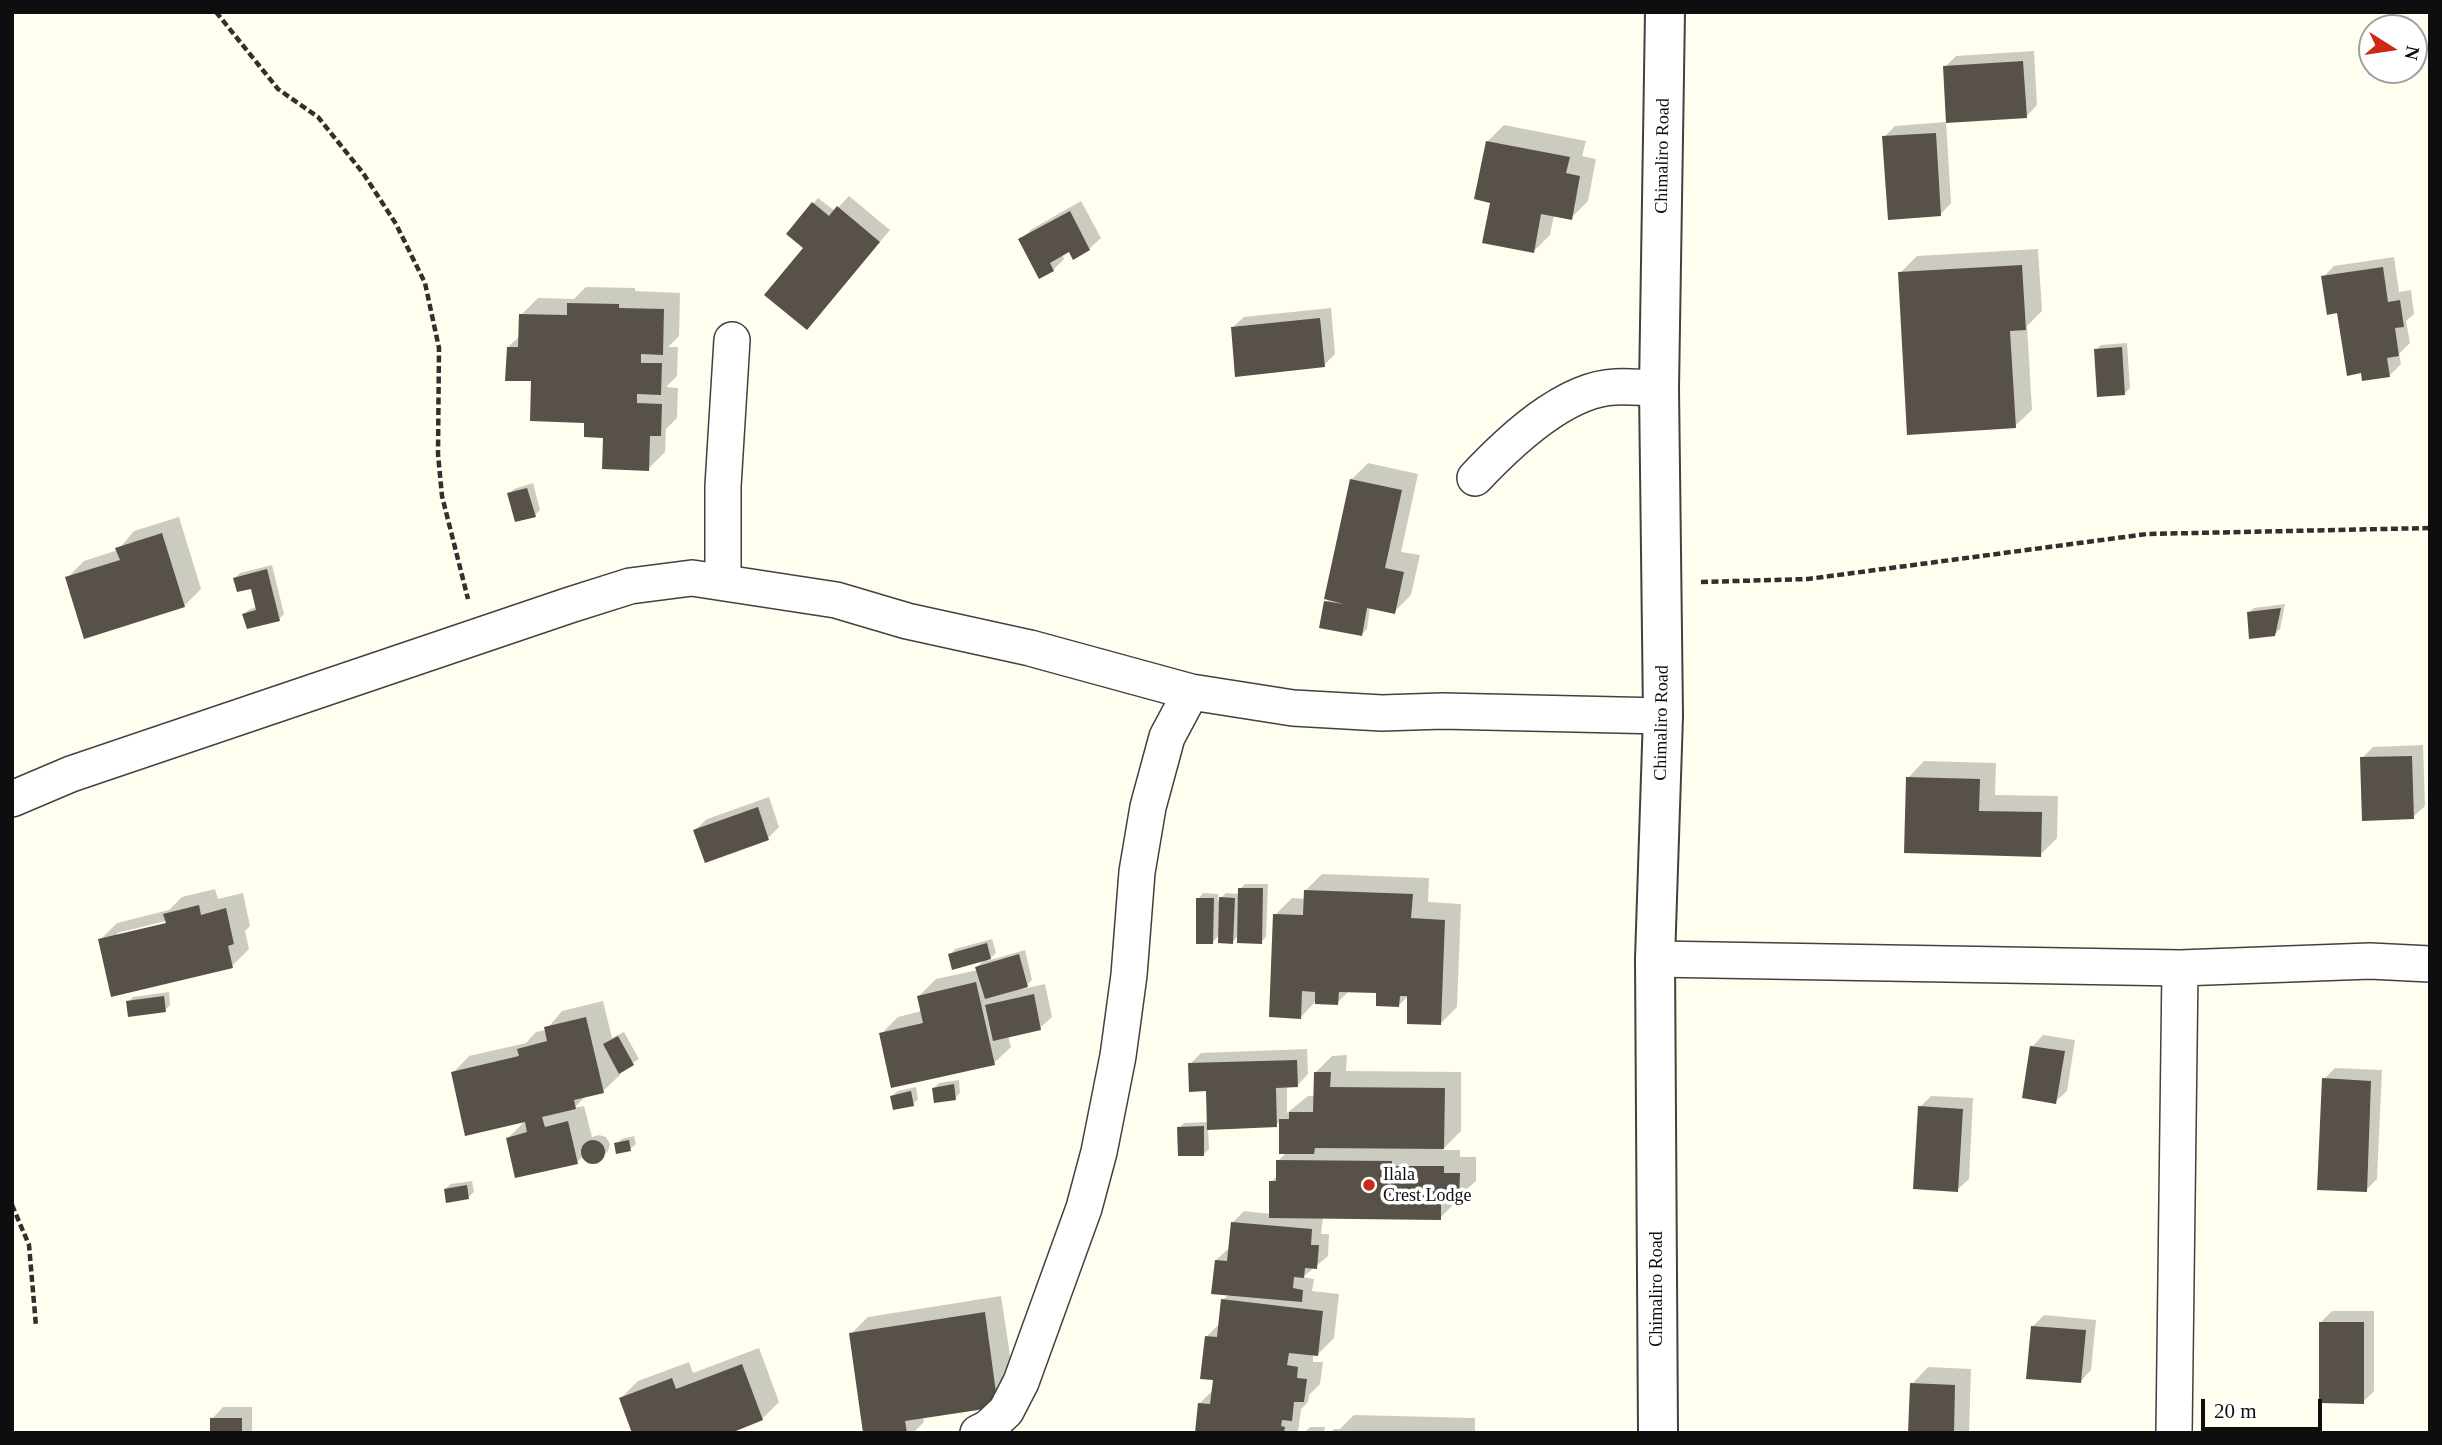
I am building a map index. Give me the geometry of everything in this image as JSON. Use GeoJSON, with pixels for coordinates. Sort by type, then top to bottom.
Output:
{"type":"FeatureCollection","features":[{"type":"Feature","properties":{"kind":"street","name":"Chimaliro Road"},"geometry":{"type":"LineString","coordinates":[[1658,1433],[1655,959],[1663,716],[1659,388],[1665,12]]}},
{"type":"Feature","properties":{"kind":"street"},"geometry":{"type":"LineString","coordinates":[[723,581],[723,486],[732,340]]}},
{"type":"Feature","properties":{"kind":"street"},"geometry":{"type":"LineString","coordinates":[[1475,478],[1542,417],[1574,398],[1613,387],[1659,388]]}},
{"type":"Feature","properties":{"kind":"street"},"geometry":{"type":"LineString","coordinates":[[12,799],[71,775],[630,586],[692,578],[836,600],[907,621],[1030,648],[1191,692],[1293,708],[1372,713],[1442,711],[1663,716]]}},
{"type":"Feature","properties":{"kind":"street"},"geometry":{"type":"LineString","coordinates":[[978,1433],[988,1428],[1006,1411],[1021,1382],[1084,1208],[1099,1152],[1118,1056],[1131,962],[1137,872],[1148,807],[1167,737],[1191,692]]}},
{"type":"Feature","properties":{"kind":"street"},"geometry":{"type":"LineString","coordinates":[[1655,959],[2180,968],[2370,961],[2430,964]]}},
{"type":"Feature","properties":{"kind":"street"},"geometry":{"type":"LineString","coordinates":[[2175,1433],[2180,968]]}},
{"type":"Feature","properties":{"kind":"path"},"geometry":{"type":"LineString","coordinates":[[216,12],[278,89],[318,117],[363,173],[396,224],[425,283],[439,348],[438,454],[442,496],[478,636]]}},
{"type":"Feature","properties":{"kind":"path"},"geometry":{"type":"LineString","coordinates":[[1662,583],[1808,579],[2147,534],[2430,528]]}},
{"type":"Feature","properties":{"kind":"path"},"geometry":{"type":"LineString","coordinates":[[12,1205],[29,1245],[36,1326]]}},
{"type":"Feature","properties":{"kind":"building"},"geometry":{"type":"Polygon","coordinates":[[[2023,61],[2027,118],[1946,123],[1943,66],[2023,61]]]}},
{"type":"Feature","properties":{"kind":"building"},"geometry":{"type":"Polygon","coordinates":[[[1936,133],[1941,216],[1888,220],[1882,136],[1936,133]]]}},
{"type":"Feature","properties":{"kind":"building"},"geometry":{"type":"Polygon","coordinates":[[[1486,141],[1570,157],[1566,173],[1580,176],[1572,220],[1541,214],[1534,253],[1482,243],[1490,203],[1474,199],[1486,141]]]}},
{"type":"Feature","properties":{"kind":"building"},"geometry":{"type":"Polygon","coordinates":[[[812,202],[829,216],[837,206],[880,242],[807,330],[764,295],[803,248],[786,234],[812,202]]]}},
{"type":"Feature","properties":{"kind":"building"},"geometry":{"type":"Polygon","coordinates":[[[1070,211],[1090,250],[1073,260],[1069,252],[1050,263],[1054,271],[1039,279],[1018,239],[1070,211]]]}},
{"type":"Feature","properties":{"kind":"building"},"geometry":{"type":"Polygon","coordinates":[[[2022,265],[2026,330],[2010,331],[2016,428],[1907,435],[1898,272],[2022,265]]]}},
{"type":"Feature","properties":{"kind":"building"},"geometry":{"type":"Polygon","coordinates":[[[2383,267],[2388,302],[2400,300],[2404,327],[2395,328],[2399,356],[2387,358],[2390,377],[2362,381],[2361,373],[2347,376],[2337,313],[2327,315],[2321,276],[2383,267]]]}},
{"type":"Feature","properties":{"kind":"building"},"geometry":{"type":"Polygon","coordinates":[[[567,303],[619,304],[619,308],[664,309],[663,355],[641,354],[641,363],[662,363],[661,395],[637,394],[637,403],[662,404],[661,436],[650,436],[649,471],[602,469],[603,438],[584,437],[584,423],[530,421],[531,381],[505,381],[507,347],[518,347],[519,314],[567,315],[567,303]]]}},
{"type":"Feature","properties":{"kind":"building"},"geometry":{"type":"Polygon","coordinates":[[[1320,318],[1325,367],[1235,377],[1231,327],[1320,318]]]}},
{"type":"Feature","properties":{"kind":"building"},"geometry":{"type":"Polygon","coordinates":[[[2122,347],[2125,395],[2097,397],[2094,349],[2122,347]]]}},
{"type":"Feature","properties":{"kind":"building"},"geometry":{"type":"Polygon","coordinates":[[[1350,479],[1402,490],[1385,568],[1404,572],[1395,614],[1367,608],[1362,636],[1319,628],[1324,601],[1344,604],[1324,599],[1350,479]]]}},
{"type":"Feature","properties":{"kind":"building"},"geometry":{"type":"Polygon","coordinates":[[[527,488],[536,517],[515,522],[507,493],[527,488]]]}},
{"type":"Feature","properties":{"kind":"building"},"geometry":{"type":"Polygon","coordinates":[[[162,533],[185,607],[84,639],[65,577],[120,560],[115,548],[162,533]]]}},
{"type":"Feature","properties":{"kind":"building"},"geometry":{"type":"Polygon","coordinates":[[[267,569],[280,621],[247,629],[242,614],[256,610],[251,589],[237,592],[233,578],[267,569]]]}},
{"type":"Feature","properties":{"kind":"building"},"geometry":{"type":"Polygon","coordinates":[[[2281,608],[2275,636],[2249,639],[2247,612],[2281,608]]]}},
{"type":"Feature","properties":{"kind":"building"},"geometry":{"type":"Polygon","coordinates":[[[2412,756],[2414,819],[2362,821],[2360,757],[2412,756]]]}},
{"type":"Feature","properties":{"kind":"building"},"geometry":{"type":"Polygon","coordinates":[[[1906,777],[1980,779],[1979,811],[2042,812],[2041,857],[1904,853],[1906,777]]]}},
{"type":"Feature","properties":{"kind":"building"},"geometry":{"type":"Polygon","coordinates":[[[758,807],[769,840],[705,863],[693,830],[758,807]]]}},
{"type":"Feature","properties":{"kind":"building"},"geometry":{"type":"Polygon","coordinates":[[[1238,888],[1263,888],[1262,944],[1237,943],[1238,888]]]}},
{"type":"Feature","properties":{"kind":"building"},"geometry":{"type":"Polygon","coordinates":[[[1304,890],[1413,894],[1411,918],[1445,920],[1441,1025],[1407,1024],[1407,996],[1400,996],[1399,1007],[1376,1006],[1376,993],[1339,992],[1338,1005],[1315,1004],[1315,992],[1302,991],[1301,1019],[1269,1017],[1273,914],[1303,915],[1304,890]]]}},
{"type":"Feature","properties":{"kind":"building"},"geometry":{"type":"Polygon","coordinates":[[[1219,897],[1235,898],[1233,944],[1218,943],[1219,897]]]}},
{"type":"Feature","properties":{"kind":"building"},"geometry":{"type":"Polygon","coordinates":[[[1196,898],[1214,898],[1213,944],[1196,944],[1196,898]]]}},
{"type":"Feature","properties":{"kind":"building"},"geometry":{"type":"Polygon","coordinates":[[[199,905],[201,915],[226,908],[234,944],[228,946],[233,968],[111,997],[98,939],[166,923],[163,914],[199,905]]]}},
{"type":"Feature","properties":{"kind":"building"},"geometry":{"type":"Polygon","coordinates":[[[987,943],[991,959],[952,970],[948,954],[987,943]]]}},
{"type":"Feature","properties":{"kind":"building"},"geometry":{"type":"Polygon","coordinates":[[[1019,954],[1028,987],[985,999],[975,967],[1019,954]]]}},
{"type":"Feature","properties":{"kind":"building"},"geometry":{"type":"Polygon","coordinates":[[[976,982],[995,1065],[891,1088],[879,1033],[923,1023],[917,996],[976,982]]]}},
{"type":"Feature","properties":{"kind":"building"},"geometry":{"type":"Polygon","coordinates":[[[1034,994],[1041,1030],[993,1041],[985,1005],[1034,994]]]}},
{"type":"Feature","properties":{"kind":"building"},"geometry":{"type":"Polygon","coordinates":[[[164,996],[166,1012],[128,1017],[126,1001],[164,996]]]}},
{"type":"Feature","properties":{"kind":"building"},"geometry":{"type":"Polygon","coordinates":[[[586,1017],[604,1093],[574,1100],[576,1109],[542,1117],[545,1127],[568,1121],[578,1164],[515,1178],[506,1138],[527,1132],[525,1122],[465,1136],[451,1072],[519,1056],[517,1049],[547,1041],[544,1027],[586,1017]]]}},
{"type":"Feature","properties":{"kind":"building"},"geometry":{"type":"Polygon","coordinates":[[[618,1036],[634,1065],[619,1074],[603,1044],[618,1036]]]}},
{"type":"Feature","properties":{"kind":"building"},"geometry":{"type":"Polygon","coordinates":[[[2030,1046],[2065,1051],[2056,1104],[2022,1098],[2030,1046]]]}},
{"type":"Feature","properties":{"kind":"building"},"geometry":{"type":"Polygon","coordinates":[[[1297,1060],[1298,1087],[1276,1088],[1277,1127],[1207,1130],[1206,1091],[1189,1092],[1188,1063],[1297,1060]]]}},
{"type":"Feature","properties":{"kind":"building"},"geometry":{"type":"Polygon","coordinates":[[[1314,1072],[1331,1072],[1330,1087],[1445,1088],[1444,1149],[1315,1148],[1314,1154],[1279,1154],[1279,1119],[1289,1119],[1289,1112],[1313,1112],[1314,1072]]]}},
{"type":"Feature","properties":{"kind":"building"},"geometry":{"type":"Polygon","coordinates":[[[2322,1078],[2371,1081],[2367,1192],[2317,1190],[2322,1078]]]}},
{"type":"Feature","properties":{"kind":"building"},"geometry":{"type":"Polygon","coordinates":[[[954,1084],[956,1100],[934,1103],[932,1088],[954,1084]]]}},
{"type":"Feature","properties":{"kind":"building"},"geometry":{"type":"Polygon","coordinates":[[[911,1091],[914,1106],[893,1110],[890,1096],[911,1091]]]}},
{"type":"Feature","properties":{"kind":"building"},"geometry":{"type":"Polygon","coordinates":[[[1918,1106],[1963,1109],[1958,1192],[1913,1189],[1918,1106]]]}},
{"type":"Feature","properties":{"kind":"building"},"geometry":{"type":"Polygon","coordinates":[[[1204,1126],[1204,1156],[1178,1156],[1177,1127],[1204,1126]]]}},
{"type":"Feature","properties":{"kind":"building"},"geometry":{"type":"Polygon","coordinates":[[[593,1140],[602,1143],[605,1152],[602,1161],[593,1164],[584,1161],[581,1152],[584,1143],[593,1140]]]}},
{"type":"Feature","properties":{"kind":"building"},"geometry":{"type":"Polygon","coordinates":[[[629,1140],[631,1151],[616,1154],[614,1143],[629,1140]]]}},
{"type":"Feature","properties":{"kind":"building"},"geometry":{"type":"Polygon","coordinates":[[[1276,1160],[1392,1161],[1392,1166],[1444,1166],[1444,1173],[1460,1173],[1459,1199],[1441,1199],[1441,1220],[1269,1218],[1269,1181],[1276,1181],[1276,1160]]]}},
{"type":"Feature","properties":{"kind":"building"},"geometry":{"type":"Polygon","coordinates":[[[467,1185],[469,1199],[446,1203],[444,1189],[467,1185]]]}},
{"type":"Feature","properties":{"kind":"building"},"geometry":{"type":"Polygon","coordinates":[[[1231,1222],[1312,1229],[1311,1245],[1319,1245],[1317,1269],[1305,1268],[1304,1278],[1294,1277],[1293,1288],[1303,1290],[1302,1302],[1211,1294],[1215,1260],[1227,1261],[1231,1222]]]}},
{"type":"Feature","properties":{"kind":"building"},"geometry":{"type":"Polygon","coordinates":[[[1221,1299],[1323,1311],[1318,1356],[1289,1353],[1287,1365],[1298,1367],[1297,1378],[1307,1379],[1304,1402],[1294,1402],[1292,1421],[1282,1420],[1284,1433],[1195,1433],[1198,1403],[1210,1404],[1213,1380],[1200,1379],[1205,1336],[1217,1337],[1221,1299]]]}},
{"type":"Feature","properties":{"kind":"building"},"geometry":{"type":"Polygon","coordinates":[[[985,1312],[998,1407],[905,1421],[907,1433],[863,1433],[849,1333],[985,1312]]]}},
{"type":"Feature","properties":{"kind":"building"},"geometry":{"type":"Polygon","coordinates":[[[2319,1322],[2364,1322],[2364,1404],[2319,1403],[2319,1322]]]}},
{"type":"Feature","properties":{"kind":"building"},"geometry":{"type":"Polygon","coordinates":[[[2031,1326],[2086,1330],[2081,1383],[2026,1379],[2031,1326]]]}},
{"type":"Feature","properties":{"kind":"building"},"geometry":{"type":"Polygon","coordinates":[[[742,1364],[763,1420],[731,1433],[632,1433],[619,1398],[672,1378],[676,1389],[742,1364]]]}},
{"type":"Feature","properties":{"kind":"building"},"geometry":{"type":"Polygon","coordinates":[[[1910,1383],[1955,1385],[1954,1433],[1908,1433],[1910,1383]]]}},
{"type":"Feature","properties":{"kind":"building"},"geometry":{"type":"Polygon","coordinates":[[[210,1418],[242,1418],[242,1433],[210,1433],[210,1418]]]}},
{"type":"Feature","properties":{"kind":"place","name":"Ilala Crest Lodge"},"geometry":{"type":"Point","coordinates":[1369,1185]}}]}
